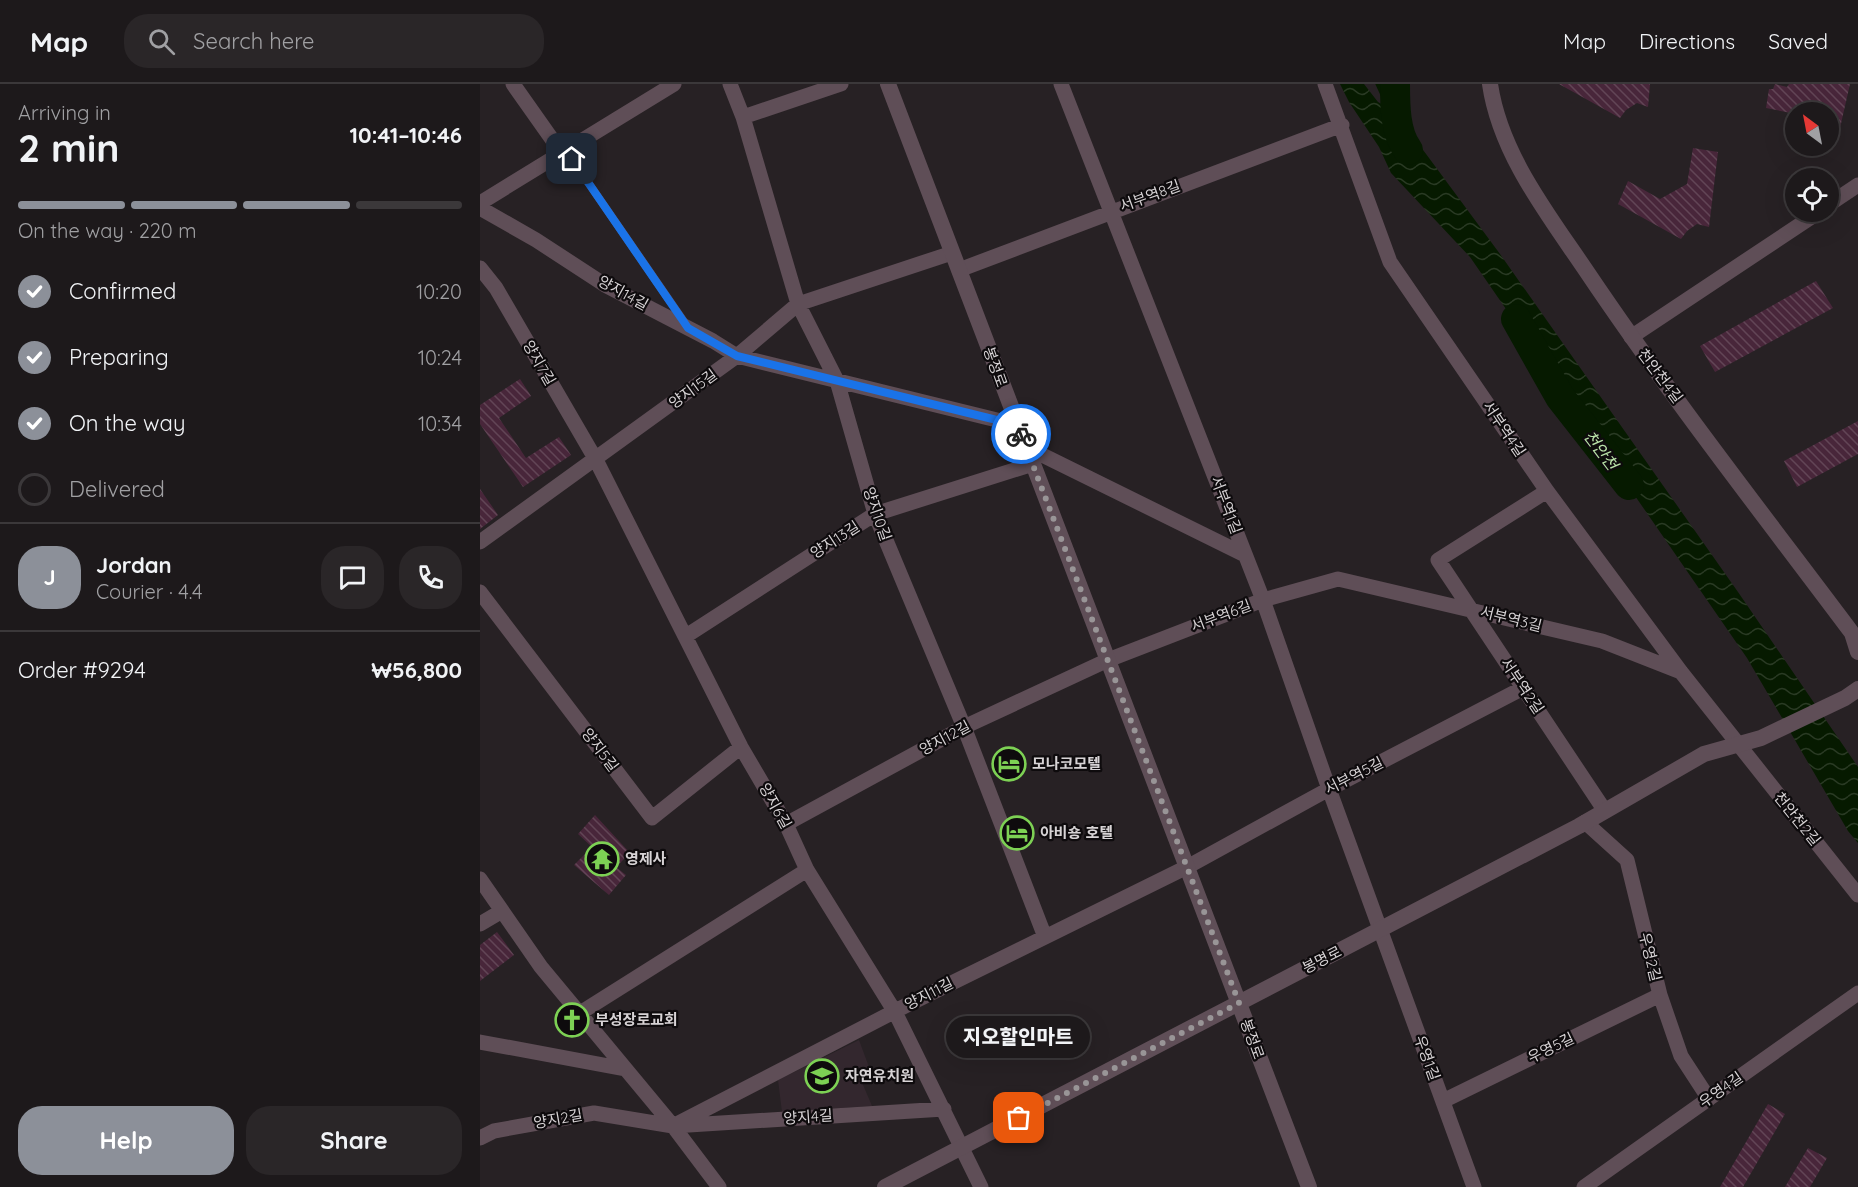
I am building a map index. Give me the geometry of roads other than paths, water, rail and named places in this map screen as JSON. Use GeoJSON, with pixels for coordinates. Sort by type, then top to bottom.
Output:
{"type":"FeatureCollection","features":[{"type":"Feature","properties":{"kind":"street"},"geometry":{"type":"LineString","coordinates":[[513,84],[561,152]]}},
{"type":"Feature","properties":{"kind":"street"},"geometry":{"type":"LineString","coordinates":[[480,203],[674,84]]}},
{"type":"Feature","properties":{"kind":"street","name":"양지10길"},"geometry":{"type":"LineString","coordinates":[[730,84],[743,117],[798,304],[837,381],[875,514],[964,728],[1045,937]]}},
{"type":"Feature","properties":{"kind":"street"},"geometry":{"type":"LineString","coordinates":[[743,117],[841,84]]}},
{"type":"Feature","properties":{"kind":"street","name":"봉정로"},"geometry":{"type":"LineString","coordinates":[[888,84],[1309,1187]]}},
{"type":"Feature","properties":{"kind":"street","name":"서부역1길"},"geometry":{"type":"LineString","coordinates":[[1061,84],[1263,600],[1381,929]]}},
{"type":"Feature","properties":{"kind":"street","name":"서부역4길"},"geometry":{"type":"LineString","coordinates":[[1325,84],[1342,125],[1390,262],[1547,491],[1737,744]]}},
{"type":"Feature","properties":{"kind":"street","name":"천안천4길"},"geometry":{"type":"LineString","coordinates":[[1490,84],[1493,106],[1534,193],[1631,337],[1855,633],[1858,652]]}},
{"type":"Feature","properties":{"kind":"street","name":"서부역8길"},"geometry":{"type":"LineString","coordinates":[[959,270],[1342,125]]}},
{"type":"Feature","properties":{"kind":"street"},"geometry":{"type":"LineString","coordinates":[[1839,198],[1858,185]]}},
{"type":"Feature","properties":{"kind":"street","name":"양지14길"},"geometry":{"type":"LineString","coordinates":[[480,208],[536,240],[605,285],[737,356],[1017,425]]}},
{"type":"Feature","properties":{"kind":"street"},"geometry":{"type":"LineString","coordinates":[[1631,337],[1804,222]]}},
{"type":"Feature","properties":{"kind":"street","name":"양지15길"},"geometry":{"type":"LineString","coordinates":[[480,542],[737,356],[798,304],[952,253]]}},
{"type":"Feature","properties":{"kind":"street","name":"양지7길"},"geometry":{"type":"LineString","coordinates":[[480,268],[496,288],[596,460]]}},
{"type":"Feature","properties":{"kind":"street"},"geometry":{"type":"LineString","coordinates":[[1026,447],[1245,555]]}},
{"type":"Feature","properties":{"kind":"street","name":"양지6길"},"geometry":{"type":"LineString","coordinates":[[596,460],[741,747],[786,824],[807,870],[895,1012],[981,1187]]}},
{"type":"Feature","properties":{"kind":"street","name":"양지13길"},"geometry":{"type":"LineString","coordinates":[[686,636],[875,514],[1033,464]]}},
{"type":"Feature","properties":{"kind":"street","name":"서부역2길"},"geometry":{"type":"LineString","coordinates":[[1547,491],[1438,560],[1605,811]]}},
{"type":"Feature","properties":{"kind":"street","name":"서부역6길"},"geometry":{"type":"LineString","coordinates":[[1108,660],[1263,600],[1338,579]]}},
{"type":"Feature","properties":{"kind":"street","name":"서부역3길"},"geometry":{"type":"LineString","coordinates":[[1338,579],[1602,641],[1681,672]]}},
{"type":"Feature","properties":{"kind":"street","name":"양지5길"},"geometry":{"type":"LineString","coordinates":[[480,592],[651,818],[741,747]]}},
{"type":"Feature","properties":{"kind":"street","name":"양지12길"},"geometry":{"type":"LineString","coordinates":[[786,824],[964,728],[1108,660]]}},
{"type":"Feature","properties":{"kind":"street","name":"서부역5길"},"geometry":{"type":"LineString","coordinates":[[1187,867],[1329,789],[1523,688]]}},
{"type":"Feature","properties":{"kind":"street","name":"봉명로"},"geometry":{"type":"LineString","coordinates":[[885,1187],[1585,822],[1704,754],[1761,738],[1852,694]]}},
{"type":"Feature","properties":{"kind":"street","name":"천안천2길"},"geometry":{"type":"LineString","coordinates":[[1737,744],[1858,895]]}},
{"type":"Feature","properties":{"kind":"street","name":"우영2길"},"geometry":{"type":"LineString","coordinates":[[1585,822],[1627,860],[1660,995],[1681,1056],[1709,1099]]}},
{"type":"Feature","properties":{"kind":"street","name":"양지11길"},"geometry":{"type":"LineString","coordinates":[[673,1126],[895,1012],[1187,867]]}},
{"type":"Feature","properties":{"kind":"street"},"geometry":{"type":"LineString","coordinates":[[580,1013],[807,870]]}},
{"type":"Feature","properties":{"kind":"street"},"geometry":{"type":"LineString","coordinates":[[480,879],[541,967],[673,1126],[719,1187]]}},
{"type":"Feature","properties":{"kind":"street"},"geometry":{"type":"LineString","coordinates":[[480,924],[502,910]]}},
{"type":"Feature","properties":{"kind":"street","name":"우영1길"},"geometry":{"type":"LineString","coordinates":[[1381,929],[1474,1187]]}},
{"type":"Feature","properties":{"kind":"street","name":"우영4길"},"geometry":{"type":"LineString","coordinates":[[1584,1187],[1858,993]]}},
{"type":"Feature","properties":{"kind":"street","name":"우영5길"},"geometry":{"type":"LineString","coordinates":[[1443,1101],[1660,995]]}},
{"type":"Feature","properties":{"kind":"street"},"geometry":{"type":"LineString","coordinates":[[480,1042],[625,1069]]}},
{"type":"Feature","properties":{"kind":"street","name":"양지4길"},"geometry":{"type":"LineString","coordinates":[[673,1126],[944,1109]]}},
{"type":"Feature","properties":{"kind":"street","name":"양지2길"},"geometry":{"type":"LineString","coordinates":[[480,1138],[494,1131],[594,1113],[673,1126]]}},
{"type":"Feature","properties":{"kind":"lane"},"geometry":{"type":"LineString","coordinates":[[561,152],[572,159],[688,328]]}},
{"type":"Feature","properties":{"kind":"water"},"geometry":{"type":"Polygon","coordinates":[[[1340,84],[1364,84],[1378,102],[1395,112],[1500,254],[1858,767],[1858,843],[1848,831],[1747,658],[1470,257],[1391,173],[1379,147],[1349,102],[1340,84]]]}},
{"type":"Feature","properties":{"kind":"waterway"},"geometry":{"type":"LineString","coordinates":[[1378,84],[1391,112]]}},
{"type":"Feature","properties":{"kind":"waterway","name":"천안천"},"geometry":{"type":"LineString","coordinates":[[1395,84],[1398,127],[1408,150]]}},
{"type":"Feature","properties":{"kind":"waterway","name":"천안천"},"geometry":{"type":"LineString","coordinates":[[1516,319],[1560,397],[1629,485]]}},
{"type":"Feature","properties":{"kind":"place","name":"모나코모텔"},"geometry":{"type":"Point","coordinates":[1009,764]}},
{"type":"Feature","properties":{"kind":"place","name":"아비숑 호텔"},"geometry":{"type":"Point","coordinates":[1017,833]}},
{"type":"Feature","properties":{"kind":"place","name":"영제사"},"geometry":{"type":"Point","coordinates":[602,859]}},
{"type":"Feature","properties":{"kind":"place","name":"부성장로교회"},"geometry":{"type":"Point","coordinates":[572,1020]}},
{"type":"Feature","properties":{"kind":"place","name":"자연유치원"},"geometry":{"type":"Point","coordinates":[822,1076]}},
{"type":"Feature","properties":{"kind":"place","name":"지오할인마트"},"geometry":{"type":"Point","coordinates":[1019,1118]}}]}
